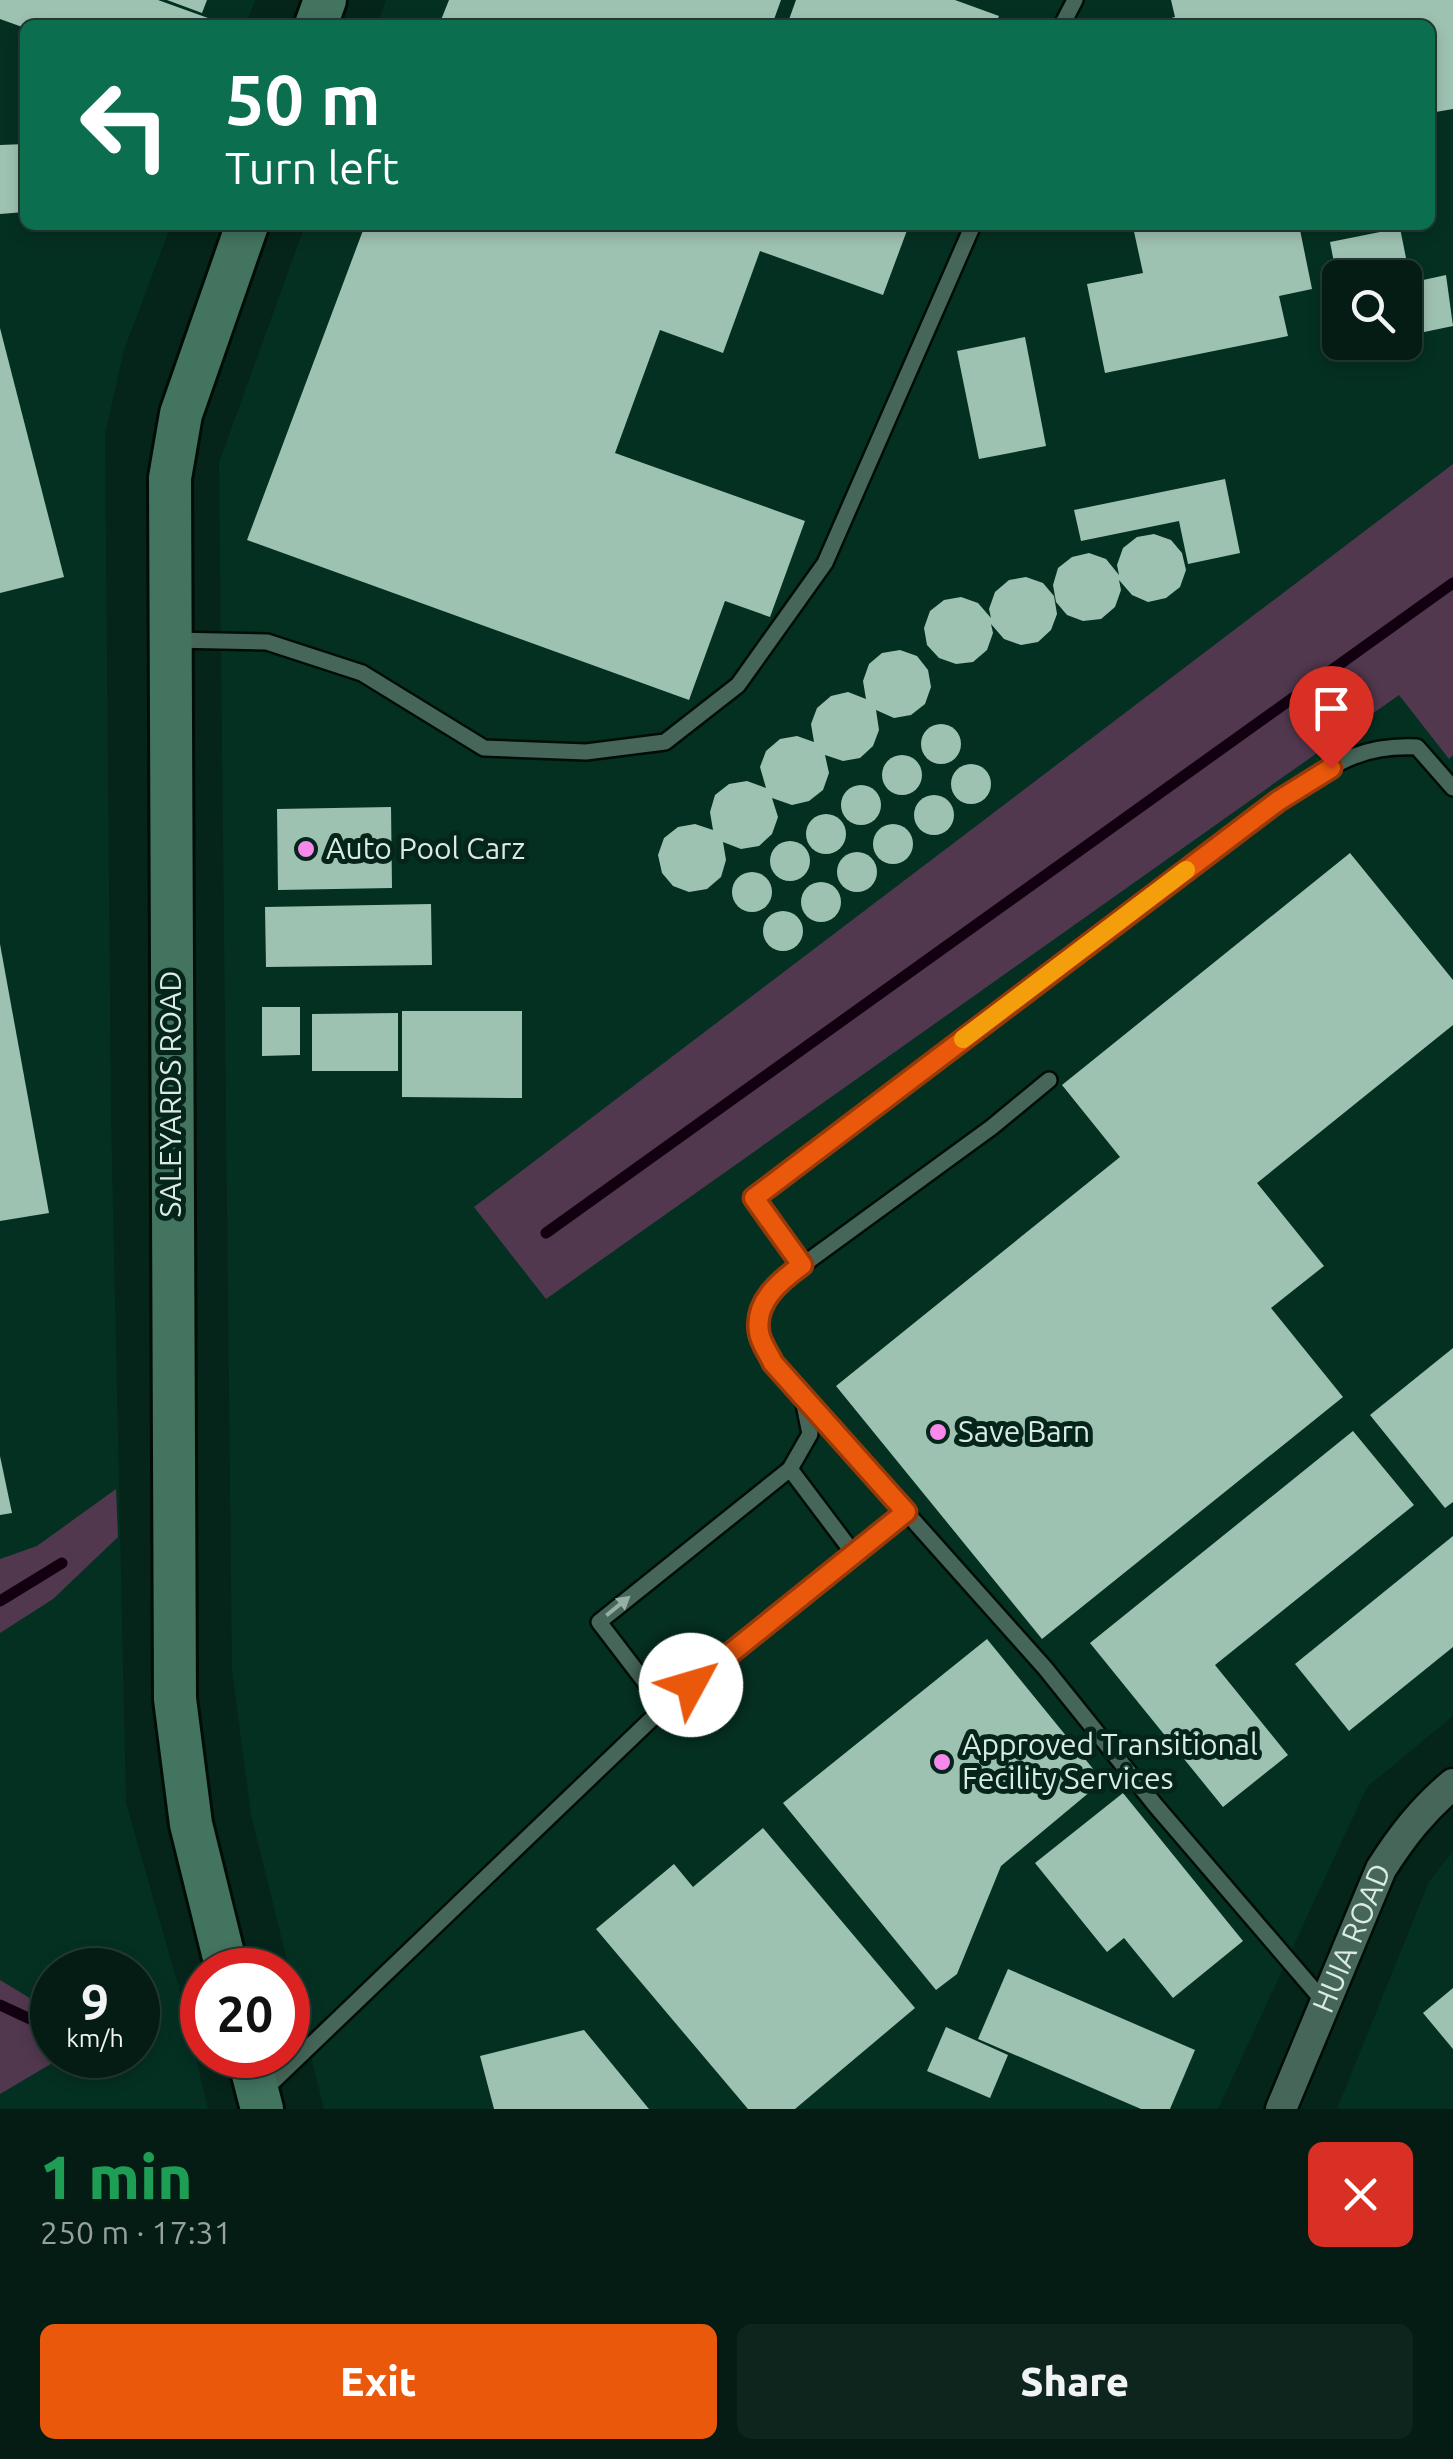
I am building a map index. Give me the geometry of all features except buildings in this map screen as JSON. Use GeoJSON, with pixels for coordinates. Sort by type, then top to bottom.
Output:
{"type":"FeatureCollection","features":[{"type":"Feature","properties":{"kind":"main road","name":"SALEYARDS ROAD"},"geometry":{"type":"LineString","coordinates":[[222,1948],[191,1824],[174,1699],[170,478],[181,414],[244,230]]}},
{"type":"Feature","properties":{"kind":"street","name":"HUIA ROAD"},"geometry":{"type":"LineString","coordinates":[[1281,2109],[1382,1870],[1403,1834],[1453,1784]]}},
{"type":"Feature","properties":{"kind":"lane"},"geometry":{"type":"LineString","coordinates":[[169,640],[268,642],[362,672],[484,748],[586,752],[665,742],[738,686],[825,563],[972,230]]}},
{"type":"Feature","properties":{"kind":"lane"},"geometry":{"type":"LineString","coordinates":[[802,1265],[754,1198],[1278,801],[1358,752],[1389,746],[1418,747],[1453,788]]}},
{"type":"Feature","properties":{"kind":"lane"},"geometry":{"type":"LineString","coordinates":[[1050,1080],[785,1278],[762,1303],[758,1333],[773,1363],[1045,1668],[1156,1806],[1326,2002]]}},
{"type":"Feature","properties":{"kind":"lane"},"geometry":{"type":"LineString","coordinates":[[664,1707],[599,1622],[790,1469],[810,1434],[802,1396]]}},
{"type":"Feature","properties":{"kind":"lane"},"geometry":{"type":"LineString","coordinates":[[790,1469],[854,1554]]}},
{"type":"Feature","properties":{"kind":"lane"},"geometry":{"type":"LineString","coordinates":[[256,2087],[664,1707],[906,1512]]}},
{"type":"Feature","properties":{"kind":"shaded area"},"geometry":{"type":"Polygon","coordinates":[[[0,0],[255,0],[248,20],[20,20],[20,230],[169,230],[124,350],[105,434],[111,1118],[126,1803],[180,1992],[180,2078],[201,2078],[208,2109],[0,2109],[0,0]]]}},
{"type":"Feature","properties":{"kind":"shaded area"},"geometry":{"type":"Polygon","coordinates":[[[386,0],[1453,0],[1453,1716],[1367,1787],[1218,2109],[324,2109],[310,2053],[310,1948],[284,1948],[251,1815],[232,1670],[219,463],[303,230],[1435,230],[1435,20],[379,20],[386,0]]]}},
{"type":"Feature","properties":{"kind":"shaded area"},"geometry":{"type":"Polygon","coordinates":[[[1453,464],[1453,755],[1449,759],[1399,695],[546,1299],[474,1207],[1453,464]]]}},
{"type":"Feature","properties":{"kind":"shaded area"},"geometry":{"type":"Polygon","coordinates":[[[116,1489],[118,1537],[53,1599],[0,1633],[0,1559],[37,1546],[116,1489]]]}},
{"type":"Feature","properties":{"kind":"shaded area"},"geometry":{"type":"Polygon","coordinates":[[[1453,1851],[1453,2109],[1337,2109],[1429,1882],[1453,1851]]]}},
{"type":"Feature","properties":{"kind":"shaded area"},"geometry":{"type":"Polygon","coordinates":[[[0,1980],[30,1999],[30,2076],[0,2094],[0,1980]]]}},
{"type":"Feature","properties":{"kind":"waterway"},"geometry":{"type":"LineString","coordinates":[[546,1233],[1453,583]]}},
{"type":"Feature","properties":{"kind":"waterway"},"geometry":{"type":"LineString","coordinates":[[0,1601],[62,1563]]}},
{"type":"Feature","properties":{"kind":"waterway"},"geometry":{"type":"LineString","coordinates":[[0,2005],[30,2019]]}},
{"type":"Feature","properties":{"kind":"slow traffic"},"geometry":{"type":"LineString","coordinates":[[963,1039],[1186,870]]}},
{"type":"Feature","properties":{"kind":"place","name":"Auto Pool Carz"},"geometry":{"type":"Point","coordinates":[306,849]}},
{"type":"Feature","properties":{"kind":"place","name":"Save Barn"},"geometry":{"type":"Point","coordinates":[938,1432]}},
{"type":"Feature","properties":{"kind":"place","name":"Approved Transitional Fecility Services"},"geometry":{"type":"Point","coordinates":[942,1762]}},
{"type":"Feature","properties":{"kind":"route"},"geometry":{"type":"LineString","coordinates":[[691,1685],[906,1512],[773,1363],[758,1333],[762,1303],[802,1265],[754,1198],[1278,801],[1331,768]]}}]}
